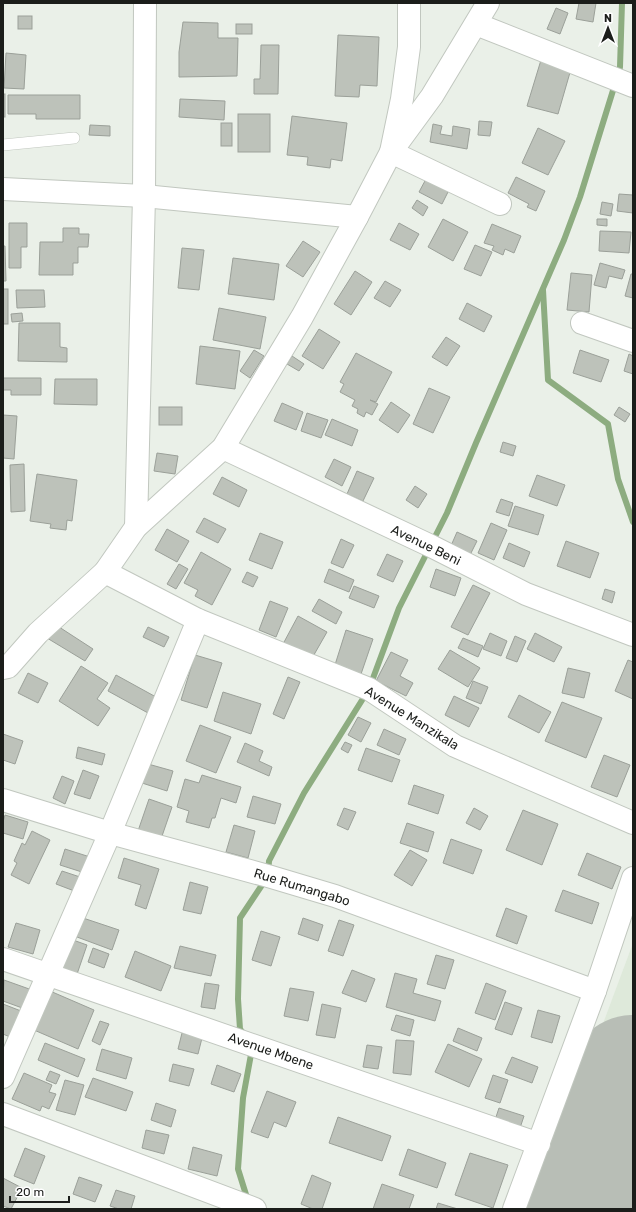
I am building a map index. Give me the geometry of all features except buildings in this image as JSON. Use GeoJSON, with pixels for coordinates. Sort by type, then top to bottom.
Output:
{"type":"FeatureCollection","features":[{"type":"Feature","properties":{"kind":"street"},"geometry":{"type":"LineString","coordinates":[[136,527],[144,196],[145,3]]}},
{"type":"Feature","properties":{"kind":"street"},"geometry":{"type":"LineString","coordinates":[[391,152],[402,99],[409,47],[409,3]]}},
{"type":"Feature","properties":{"kind":"street"},"geometry":{"type":"LineString","coordinates":[[3,668],[8,667],[38,633],[105,572],[136,527],[223,448],[302,317],[358,217],[391,152],[432,96],[488,3]]}},
{"type":"Feature","properties":{"kind":"street"},"geometry":{"type":"LineString","coordinates":[[476,24],[633,86]]}},
{"type":"Feature","properties":{"kind":"street"},"geometry":{"type":"LineString","coordinates":[[391,152],[500,204]]}},
{"type":"Feature","properties":{"kind":"street"},"geometry":{"type":"LineString","coordinates":[[3,189],[144,196],[358,217]]}},
{"type":"Feature","properties":{"kind":"street"},"geometry":{"type":"LineString","coordinates":[[582,323],[633,340]]}},
{"type":"Feature","properties":{"kind":"street","name":"Avenue Beni"},"geometry":{"type":"LineString","coordinates":[[223,448],[430,546],[526,594],[633,636]]}},
{"type":"Feature","properties":{"kind":"street","name":"Avenue Manzikala"},"geometry":{"type":"LineString","coordinates":[[105,572],[198,620],[369,689],[455,746],[633,823]]}},
{"type":"Feature","properties":{"kind":"street"},"geometry":{"type":"LineString","coordinates":[[3,1077],[110,833],[198,620]]}},
{"type":"Feature","properties":{"kind":"street","name":"Rue Rumangabo"},"geometry":{"type":"LineString","coordinates":[[3,800],[110,833],[261,874],[335,896],[595,991]]}},
{"type":"Feature","properties":{"kind":"street"},"geometry":{"type":"LineString","coordinates":[[514,1209],[595,991],[633,878]]}},
{"type":"Feature","properties":{"kind":"street","name":"Avenue Mbene"},"geometry":{"type":"LineString","coordinates":[[3,959],[539,1144]]}},
{"type":"Feature","properties":{"kind":"street"},"geometry":{"type":"LineString","coordinates":[[3,1114],[255,1209]]}},
{"type":"Feature","properties":{"kind":"lane"},"geometry":{"type":"LineString","coordinates":[[3,145],[74,138]]}},
{"type":"Feature","properties":{"kind":"shaded area"},"geometry":{"type":"Polygon","coordinates":[[[633,943],[633,1209],[534,1209],[633,943]]]}},
{"type":"Feature","properties":{"kind":"waterway"},"geometry":{"type":"LineString","coordinates":[[618,75],[620,67],[622,3]]}},
{"type":"Feature","properties":{"kind":"waterway"},"geometry":{"type":"LineString","coordinates":[[244,1034],[240,1029],[238,999],[240,918],[268,876],[269,861],[304,793],[369,689],[399,608],[447,513],[564,240],[580,197],[615,84]]}},
{"type":"Feature","properties":{"kind":"waterway"},"geometry":{"type":"LineString","coordinates":[[543,290],[548,380],[608,424],[618,479],[633,522]]}},
{"type":"Feature","properties":{"kind":"waterway"},"geometry":{"type":"LineString","coordinates":[[248,1201],[238,1169],[243,1098],[252,1049]]}},
{"type":"Feature","properties":{"kind":"runway"},"geometry":{"type":"LineString","coordinates":[[585,1209],[633,1081]]}}]}
